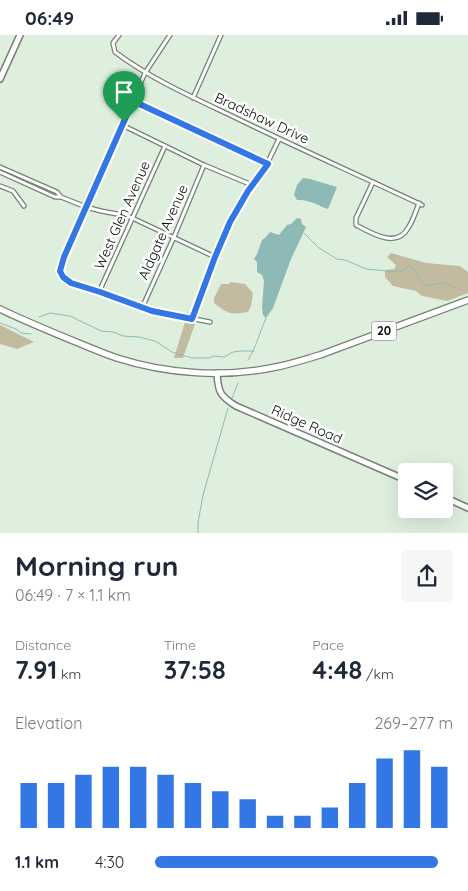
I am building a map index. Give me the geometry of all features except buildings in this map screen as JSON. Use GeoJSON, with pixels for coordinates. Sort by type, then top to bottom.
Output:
{"type":"FeatureCollection","features":[{"type":"Feature","properties":{"kind":"main road"},"geometry":{"type":"LineString","coordinates":[[0,79],[20,35]]}},
{"type":"Feature","properties":{"kind":"main road","name":"20"},"geometry":{"type":"LineString","coordinates":[[0,309],[116,358],[170,369],[217,373],[257,370],[300,361],[468,300]]}},
{"type":"Feature","properties":{"kind":"main road","name":"Ridge Road"},"geometry":{"type":"LineString","coordinates":[[217,373],[219,391],[236,406],[398,477]]}},
{"type":"Feature","properties":{"kind":"main road"},"geometry":{"type":"LineString","coordinates":[[453,501],[468,508]]}},
{"type":"Feature","properties":{"kind":"street","name":"Bradshaw Drive"},"geometry":{"type":"LineString","coordinates":[[119,35],[113,47],[115,53],[145,73],[279,139],[373,182],[421,204],[404,235],[388,239],[356,225],[356,218],[373,182]]}},
{"type":"Feature","properties":{"kind":"street"},"geometry":{"type":"LineString","coordinates":[[170,35],[145,73],[64,257],[60,271],[63,277],[71,283],[142,308],[210,322]]}},
{"type":"Feature","properties":{"kind":"street"},"geometry":{"type":"LineString","coordinates":[[193,98],[221,35]]}},
{"type":"Feature","properties":{"kind":"street"},"geometry":{"type":"LineString","coordinates":[[133,101],[268,164]]}},
{"type":"Feature","properties":{"kind":"street"},"geometry":{"type":"LineString","coordinates":[[122,125],[204,165],[252,185]]}},
{"type":"Feature","properties":{"kind":"street"},"geometry":{"type":"LineString","coordinates":[[192,319],[215,257],[236,210],[268,164],[279,139]]}},
{"type":"Feature","properties":{"kind":"street","name":"West Glen Avenue"},"geometry":{"type":"LineString","coordinates":[[100,292],[165,146]]}},
{"type":"Feature","properties":{"kind":"street","name":"Aldgate Avenue"},"geometry":{"type":"LineString","coordinates":[[142,308],[204,165]]}},
{"type":"Feature","properties":{"kind":"street"},"geometry":{"type":"LineString","coordinates":[[0,167],[57,192],[61,197]]}},
{"type":"Feature","properties":{"kind":"street"},"geometry":{"type":"LineString","coordinates":[[0,172],[55,197],[61,197],[86,207],[132,218],[215,257]]}},
{"type":"Feature","properties":{"kind":"street"},"geometry":{"type":"LineString","coordinates":[[0,186],[13,191],[24,206]]}},
{"type":"Feature","properties":{"kind":"shaded area"},"geometry":{"type":"Polygon","coordinates":[[[391,253],[426,263],[460,266],[468,272],[468,293],[447,301],[422,296],[416,291],[393,286],[385,277],[385,270],[394,269],[396,265],[387,257],[391,253]]]}},
{"type":"Feature","properties":{"kind":"shaded area"},"geometry":{"type":"Polygon","coordinates":[[[231,282],[245,284],[253,293],[248,312],[230,313],[214,303],[214,298],[221,284],[229,284],[231,282]]]}},
{"type":"Feature","properties":{"kind":"shaded area"},"geometry":{"type":"Polygon","coordinates":[[[185,322],[195,324],[183,358],[174,358],[185,322]]]}},
{"type":"Feature","properties":{"kind":"shaded area"},"geometry":{"type":"Polygon","coordinates":[[[0,325],[34,342],[17,349],[0,344],[0,325]]]}},
{"type":"Feature","properties":{"kind":"water"},"geometry":{"type":"Polygon","coordinates":[[[303,178],[337,187],[328,209],[309,201],[297,200],[294,195],[297,185],[303,178]]]}},
{"type":"Feature","properties":{"kind":"water"},"geometry":{"type":"Polygon","coordinates":[[[297,218],[301,219],[302,224],[306,227],[291,259],[273,308],[266,318],[263,315],[262,307],[264,281],[262,275],[257,272],[257,262],[254,259],[262,240],[270,232],[279,235],[287,225],[297,218]]]}},
{"type":"Feature","properties":{"kind":"waterway"},"geometry":{"type":"LineString","coordinates":[[304,233],[319,248],[337,259],[345,260],[366,269],[399,272],[410,266],[426,285],[442,283],[454,288]]}},
{"type":"Feature","properties":{"kind":"waterway"},"geometry":{"type":"LineString","coordinates":[[39,317],[50,313],[70,316],[101,331],[155,341],[172,352],[192,358],[224,357],[233,352],[254,351]]}},
{"type":"Feature","properties":{"kind":"waterway"},"geometry":{"type":"LineString","coordinates":[[248,360],[266,318]]}},
{"type":"Feature","properties":{"kind":"waterway"},"geometry":{"type":"LineString","coordinates":[[0,323],[21,333],[31,334]]}},
{"type":"Feature","properties":{"kind":"waterway"},"geometry":{"type":"LineString","coordinates":[[232,398],[238,383]]}},
{"type":"Feature","properties":{"kind":"waterway"},"geometry":{"type":"LineString","coordinates":[[198,533],[203,495],[228,408]]}},
{"type":"Feature","properties":{"kind":"route"},"geometry":{"type":"LineString","coordinates":[[133,101],[268,164],[248,191],[230,222],[192,319],[142,308],[71,283],[61,274],[60,271],[64,257],[124,122],[133,101]]}}]}
